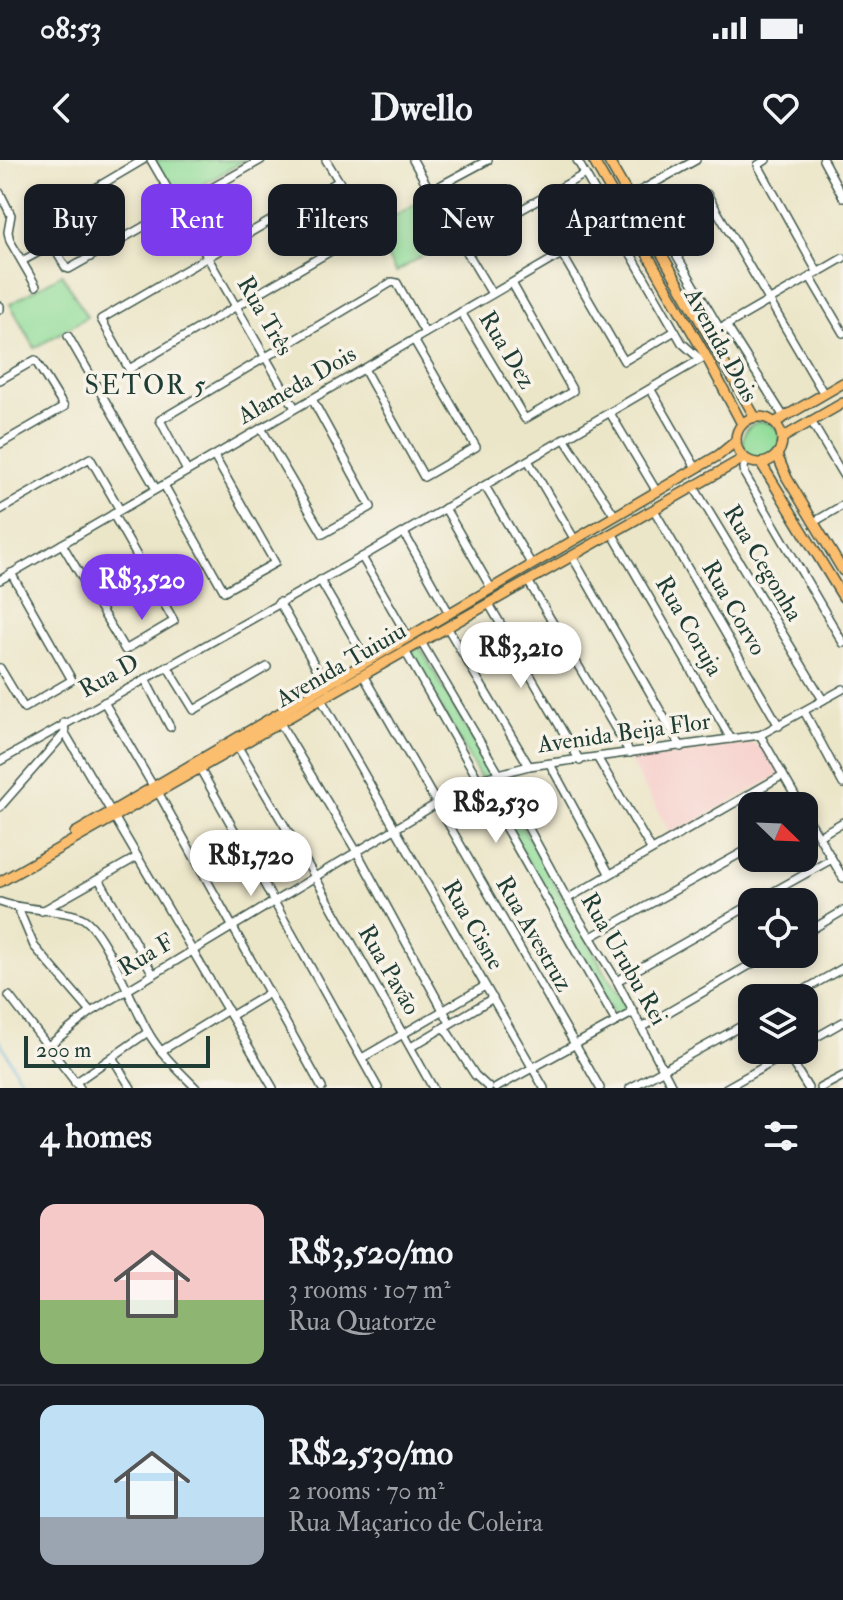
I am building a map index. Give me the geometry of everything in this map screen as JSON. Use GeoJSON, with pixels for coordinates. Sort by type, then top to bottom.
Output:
{"type":"FeatureCollection","features":[{"type":"Feature","properties":{"kind":"main road","name":"Avenida Dois"},"geometry":{"type":"LineString","coordinates":[[593,160],[607,184]]}},
{"type":"Feature","properties":{"kind":"main road","name":"Avenida Dois"},"geometry":{"type":"LineString","coordinates":[[608,160],[622,184]]}},
{"type":"Feature","properties":{"kind":"main road","name":"Avenida Dois"},"geometry":{"type":"LineString","coordinates":[[647,256],[742,424]]}},
{"type":"Feature","properties":{"kind":"main road","name":"Avenida Dois"},"geometry":{"type":"LineString","coordinates":[[663,256],[755,417]]}},
{"type":"Feature","properties":{"kind":"main road"},"geometry":{"type":"LineString","coordinates":[[774,423],[843,383]]}},
{"type":"Feature","properties":{"kind":"main road"},"geometry":{"type":"LineString","coordinates":[[843,403],[782,438],[777,455],[843,571]]}},
{"type":"Feature","properties":{"kind":"main road"},"geometry":{"type":"LineString","coordinates":[[777,455],[761,463],[745,459],[736,441],[742,424],[755,417],[774,423],[782,438]]}},
{"type":"Feature","properties":{"kind":"main road","name":"Avenida Tuiuiu"},"geometry":{"type":"LineString","coordinates":[[198,765],[280,723],[326,685],[657,492],[730,448],[736,441]]}},
{"type":"Feature","properties":{"kind":"main road","name":"Avenida Tuiuiu"},"geometry":{"type":"LineString","coordinates":[[0,875],[23,865],[307,702],[321,699],[745,459]]}},
{"type":"Feature","properties":{"kind":"main road"},"geometry":{"type":"LineString","coordinates":[[761,463],[843,597]]}},
{"type":"Feature","properties":{"kind":"main road"},"geometry":{"type":"LineString","coordinates":[[511,577],[516,588]]}},
{"type":"Feature","properties":{"kind":"main road","name":"Avenida Tuiuiu"},"geometry":{"type":"LineString","coordinates":[[0,882],[112,814]]}},
{"type":"Feature","properties":{"kind":"street"},"geometry":{"type":"LineString","coordinates":[[102,184],[143,160]]}},
{"type":"Feature","properties":{"kind":"street","name":"Rua Três"},"geometry":{"type":"LineString","coordinates":[[151,160],[164,184]]}},
{"type":"Feature","properties":{"kind":"street"},"geometry":{"type":"LineString","coordinates":[[220,184],[261,160]]}},
{"type":"Feature","properties":{"kind":"street"},"geometry":{"type":"LineString","coordinates":[[326,160],[339,181],[366,225],[365,230],[129,369],[101,319],[339,181]]}},
{"type":"Feature","properties":{"kind":"street"},"geometry":{"type":"LineString","coordinates":[[413,160],[428,187],[434,189],[488,160]]}},
{"type":"Feature","properties":{"kind":"street"},"geometry":{"type":"LineString","coordinates":[[577,160],[591,184]]}},
{"type":"Feature","properties":{"kind":"street"},"geometry":{"type":"LineString","coordinates":[[653,184],[696,160]]}},
{"type":"Feature","properties":{"kind":"street"},"geometry":{"type":"LineString","coordinates":[[766,160],[758,165],[843,333]]}},
{"type":"Feature","properties":{"kind":"street"},"geometry":{"type":"LineString","coordinates":[[823,160],[843,197]]}},
{"type":"Feature","properties":{"kind":"street"},"geometry":{"type":"LineString","coordinates":[[492,294],[464,247],[465,241],[585,174]]}},
{"type":"Feature","properties":{"kind":"street"},"geometry":{"type":"LineString","coordinates":[[0,193],[11,215],[10,241],[36,286]]}},
{"type":"Feature","properties":{"kind":"street"},"geometry":{"type":"LineString","coordinates":[[784,417],[657,222],[707,194],[824,394]]}},
{"type":"Feature","properties":{"kind":"street"},"geometry":{"type":"LineString","coordinates":[[22,261],[31,256]]}},
{"type":"Feature","properties":{"kind":"street"},"geometry":{"type":"LineString","coordinates":[[58,256],[69,269],[92,256]]}},
{"type":"Feature","properties":{"kind":"street","name":"Alameda Dois"},"geometry":{"type":"LineString","coordinates":[[0,580],[559,256]]}},
{"type":"Feature","properties":{"kind":"street"},"geometry":{"type":"LineString","coordinates":[[563,256],[624,361],[675,331]]}},
{"type":"Feature","properties":{"kind":"street"},"geometry":{"type":"LineString","coordinates":[[632,256],[682,343],[703,358]]}},
{"type":"Feature","properties":{"kind":"street","name":"Rua Três"},"geometry":{"type":"LineString","coordinates":[[208,257],[295,408]]}},
{"type":"Feature","properties":{"kind":"street"},"geometry":{"type":"LineString","coordinates":[[708,336],[843,258]]}},
{"type":"Feature","properties":{"kind":"street"},"geometry":{"type":"LineString","coordinates":[[187,471],[160,420],[393,282],[397,283],[425,333]]}},
{"type":"Feature","properties":{"kind":"street","name":"Rua Dez"},"geometry":{"type":"LineString","coordinates":[[461,312],[525,419],[573,391],[512,283]]}},
{"type":"Feature","properties":{"kind":"street"},"geometry":{"type":"LineString","coordinates":[[68,336],[156,489]]}},
{"type":"Feature","properties":{"kind":"street"},"geometry":{"type":"LineString","coordinates":[[364,369],[424,477],[476,447],[414,340]]}},
{"type":"Feature","properties":{"kind":"street","name":"Rua D"},"geometry":{"type":"LineString","coordinates":[[0,761],[529,462],[564,438],[703,358]]}},
{"type":"Feature","properties":{"kind":"street"},"geometry":{"type":"LineString","coordinates":[[0,380],[35,360],[64,407],[0,444]]}},
{"type":"Feature","properties":{"kind":"street"},"geometry":{"type":"LineString","coordinates":[[651,390],[696,468]]}},
{"type":"Feature","properties":{"kind":"street"},"geometry":{"type":"LineString","coordinates":[[261,428],[323,534],[371,507],[312,399]]}},
{"type":"Feature","properties":{"kind":"street"},"geometry":{"type":"LineString","coordinates":[[610,413],[657,492]]}},
{"type":"Feature","properties":{"kind":"street"},"geometry":{"type":"LineString","coordinates":[[811,421],[843,475]]}},
{"type":"Feature","properties":{"kind":"street"},"geometry":{"type":"LineString","coordinates":[[564,438],[615,516]]}},
{"type":"Feature","properties":{"kind":"street"},"geometry":{"type":"LineString","coordinates":[[164,485],[224,591],[275,563],[214,456]]}},
{"type":"Feature","properties":{"kind":"street"},"geometry":{"type":"LineString","coordinates":[[0,510],[90,458],[174,621],[125,650],[62,544]]}},
{"type":"Feature","properties":{"kind":"street"},"geometry":{"type":"LineString","coordinates":[[745,459],[745,475],[843,643]]}},
{"type":"Feature","properties":{"kind":"street"},"geometry":{"type":"LineString","coordinates":[[529,462],[575,540]]}},
{"type":"Feature","properties":{"kind":"street"},"geometry":{"type":"LineString","coordinates":[[485,486],[532,565]]}},
{"type":"Feature","properties":{"kind":"street","name":"Rua Cegonha"},"geometry":{"type":"LineString","coordinates":[[694,487],[823,700]]}},
{"type":"Feature","properties":{"kind":"street"},"geometry":{"type":"LineString","coordinates":[[814,522],[843,505]]}},
{"type":"Feature","properties":{"kind":"street"},"geometry":{"type":"LineString","coordinates":[[445,508],[491,588]]}},
{"type":"Feature","properties":{"kind":"street","name":"Rua Corvo"},"geometry":{"type":"LineString","coordinates":[[654,510],[779,726]]}},
{"type":"Feature","properties":{"kind":"street"},"geometry":{"type":"LineString","coordinates":[[404,533],[449,613]]}},
{"type":"Feature","properties":{"kind":"street","name":"Rua Coruja"},"geometry":{"type":"LineString","coordinates":[[612,533],[731,739]]}},
{"type":"Feature","properties":{"kind":"street"},"geometry":{"type":"LineString","coordinates":[[572,556],[681,747]]}},
{"type":"Feature","properties":{"kind":"street"},"geometry":{"type":"LineString","coordinates":[[362,557],[408,637]]}},
{"type":"Feature","properties":{"kind":"street"},"geometry":{"type":"LineString","coordinates":[[0,668],[24,708],[72,680],[11,573]]}},
{"type":"Feature","properties":{"kind":"street"},"geometry":{"type":"LineString","coordinates":[[320,580],[367,661]]}},
{"type":"Feature","properties":{"kind":"street"},"geometry":{"type":"LineString","coordinates":[[528,581],[630,753]]}},
{"type":"Feature","properties":{"kind":"street"},"geometry":{"type":"LineString","coordinates":[[279,602],[326,685]]}},
{"type":"Feature","properties":{"kind":"street"},"geometry":{"type":"LineString","coordinates":[[489,604],[580,761]]}},
{"type":"Feature","properties":{"kind":"street"},"geometry":{"type":"LineString","coordinates":[[447,627],[529,766]]}},
{"type":"Feature","properties":{"kind":"street","name":"Rua Urubu Rei"},"geometry":{"type":"LineString","coordinates":[[421,642],[617,981],[673,1088]]}},
{"type":"Feature","properties":{"kind":"street"},"geometry":{"type":"LineString","coordinates":[[405,651],[616,1022]]}},
{"type":"Feature","properties":{"kind":"street"},"geometry":{"type":"LineString","coordinates":[[167,666],[194,710],[267,667]]}},
{"type":"Feature","properties":{"kind":"street","name":"Rua Avestruz"},"geometry":{"type":"LineString","coordinates":[[363,675],[600,1088]]}},
{"type":"Feature","properties":{"kind":"street"},"geometry":{"type":"LineString","coordinates":[[145,679],[170,727]]}},
{"type":"Feature","properties":{"kind":"street","name":"Avenida Beija Flor"},"geometry":{"type":"LineString","coordinates":[[476,780],[529,766],[760,735],[843,689]]}},
{"type":"Feature","properties":{"kind":"street","name":"Rua Cisne"},"geometry":{"type":"LineString","coordinates":[[321,699],[544,1088]]}},
{"type":"Feature","properties":{"kind":"street"},"geometry":{"type":"LineString","coordinates":[[104,702],[234,926],[322,1088]]}},
{"type":"Feature","properties":{"kind":"street"},"geometry":{"type":"LineString","coordinates":[[804,711],[843,784]]}},
{"type":"Feature","properties":{"kind":"street"},"geometry":{"type":"LineString","coordinates":[[64,723],[65,733],[273,1088]]}},
{"type":"Feature","properties":{"kind":"street"},"geometry":{"type":"LineString","coordinates":[[280,723],[357,852],[475,1075],[489,1088]]}},
{"type":"Feature","properties":{"kind":"street"},"geometry":{"type":"LineString","coordinates":[[0,807],[65,733]]}},
{"type":"Feature","properties":{"kind":"street"},"geometry":{"type":"LineString","coordinates":[[760,735],[793,792]]}},
{"type":"Feature","properties":{"kind":"street","name":"Rua Pavão"},"geometry":{"type":"LineString","coordinates":[[238,747],[433,1088]]}},
{"type":"Feature","properties":{"kind":"street"},"geometry":{"type":"LineString","coordinates":[[597,757],[651,849]]}},
{"type":"Feature","properties":{"kind":"street"},"geometry":{"type":"LineString","coordinates":[[550,764],[609,873]]}},
{"type":"Feature","properties":{"kind":"street"},"geometry":{"type":"LineString","coordinates":[[198,765],[378,1088]]}},
{"type":"Feature","properties":{"kind":"street"},"geometry":{"type":"LineString","coordinates":[[567,899],[783,775]]}},
{"type":"Feature","properties":{"kind":"street","name":"Rua F"},"geometry":{"type":"LineString","coordinates":[[47,1047],[91,1012],[476,780]]}},
{"type":"Feature","properties":{"kind":"street"},"geometry":{"type":"LineString","coordinates":[[843,822],[819,836],[843,878]]}},
{"type":"Feature","properties":{"kind":"street"},"geometry":{"type":"LineString","coordinates":[[591,937],[738,855]]}},
{"type":"Feature","properties":{"kind":"street"},"geometry":{"type":"LineString","coordinates":[[41,911],[137,857]]}},
{"type":"Feature","properties":{"kind":"street"},"geometry":{"type":"LineString","coordinates":[[781,888],[832,859]]}},
{"type":"Feature","properties":{"kind":"street"},"geometry":{"type":"LineString","coordinates":[[99,879],[153,974]]}},
{"type":"Feature","properties":{"kind":"street"},"geometry":{"type":"LineString","coordinates":[[0,902],[86,920],[128,989],[148,1032],[161,1051],[196,1088]]}},
{"type":"Feature","properties":{"kind":"street"},"geometry":{"type":"LineString","coordinates":[[18,908],[34,946],[91,1012]]}},
{"type":"Feature","properties":{"kind":"street"},"geometry":{"type":"LineString","coordinates":[[818,926],[843,911]]}},
{"type":"Feature","properties":{"kind":"street"},"geometry":{"type":"LineString","coordinates":[[617,981],[738,912]]}},
{"type":"Feature","properties":{"kind":"street"},"geometry":{"type":"LineString","coordinates":[[641,1028],[745,968]]}},
{"type":"Feature","properties":{"kind":"street"},"geometry":{"type":"LineString","coordinates":[[815,984],[843,968]]}},
{"type":"Feature","properties":{"kind":"street"},"geometry":{"type":"LineString","coordinates":[[362,1058],[485,986]]}},
{"type":"Feature","properties":{"kind":"street"},"geometry":{"type":"LineString","coordinates":[[161,1051],[269,993]]}},
{"type":"Feature","properties":{"kind":"street"},"geometry":{"type":"LineString","coordinates":[[9,996],[78,1085],[148,1032]]}},
{"type":"Feature","properties":{"kind":"street"},"geometry":{"type":"LineString","coordinates":[[411,1047],[493,998]]}},
{"type":"Feature","properties":{"kind":"street"},"geometry":{"type":"LineString","coordinates":[[496,1088],[634,1012]]}},
{"type":"Feature","properties":{"kind":"street"},"geometry":{"type":"LineString","coordinates":[[818,1036],[843,1022]]}},
{"type":"Feature","properties":{"kind":"street"},"geometry":{"type":"LineString","coordinates":[[630,1088],[738,1028]]}},
{"type":"Feature","properties":{"kind":"street"},"geometry":{"type":"LineString","coordinates":[[112,1057],[131,1088]]}},
{"type":"Feature","properties":{"kind":"street"},"geometry":{"type":"LineString","coordinates":[[726,1088],[769,1064]]}},
{"type":"Feature","properties":{"kind":"street"},"geometry":{"type":"LineString","coordinates":[[796,1064],[808,1088]]}},
{"type":"Feature","properties":{"kind":"street"},"geometry":{"type":"LineString","coordinates":[[820,1088],[843,1076]]}},
{"type":"Feature","properties":{"kind":"shaded area"},"geometry":{"type":"Polygon","coordinates":[[[753,743],[766,751],[781,774],[749,792],[738,792],[738,798],[671,835],[630,761],[753,743]]]}},
{"type":"Feature","properties":{"kind":"green space"},"geometry":{"type":"Polygon","coordinates":[[[154,160],[245,160],[204,184],[168,184],[154,160]]]}},
{"type":"Feature","properties":{"kind":"green space"},"geometry":{"type":"Polygon","coordinates":[[[413,205],[413,256],[423,256],[396,272],[387,256],[397,256],[397,214],[413,205]]]}},
{"type":"Feature","properties":{"kind":"green space"},"geometry":{"type":"Polygon","coordinates":[[[62,274],[87,317],[35,348],[10,304],[62,274]]]}},
{"type":"Feature","properties":{"kind":"green space"},"geometry":{"type":"Polygon","coordinates":[[[762,422],[775,428],[781,441],[775,454],[762,460],[749,454],[743,441],[749,428],[762,422]]]}},
{"type":"Feature","properties":{"kind":"green space"},"geometry":{"type":"Polygon","coordinates":[[[420,647],[628,1012],[616,1018],[410,653],[420,647]]]}},
{"type":"Feature","properties":{"kind":"waterway"},"geometry":{"type":"LineString","coordinates":[[0,1040],[17,1074],[28,1088]]}},
{"type":"Feature","properties":{"kind":"district","name":"SETOR 5"},"geometry":{"type":"Point","coordinates":[146,386]}}]}
